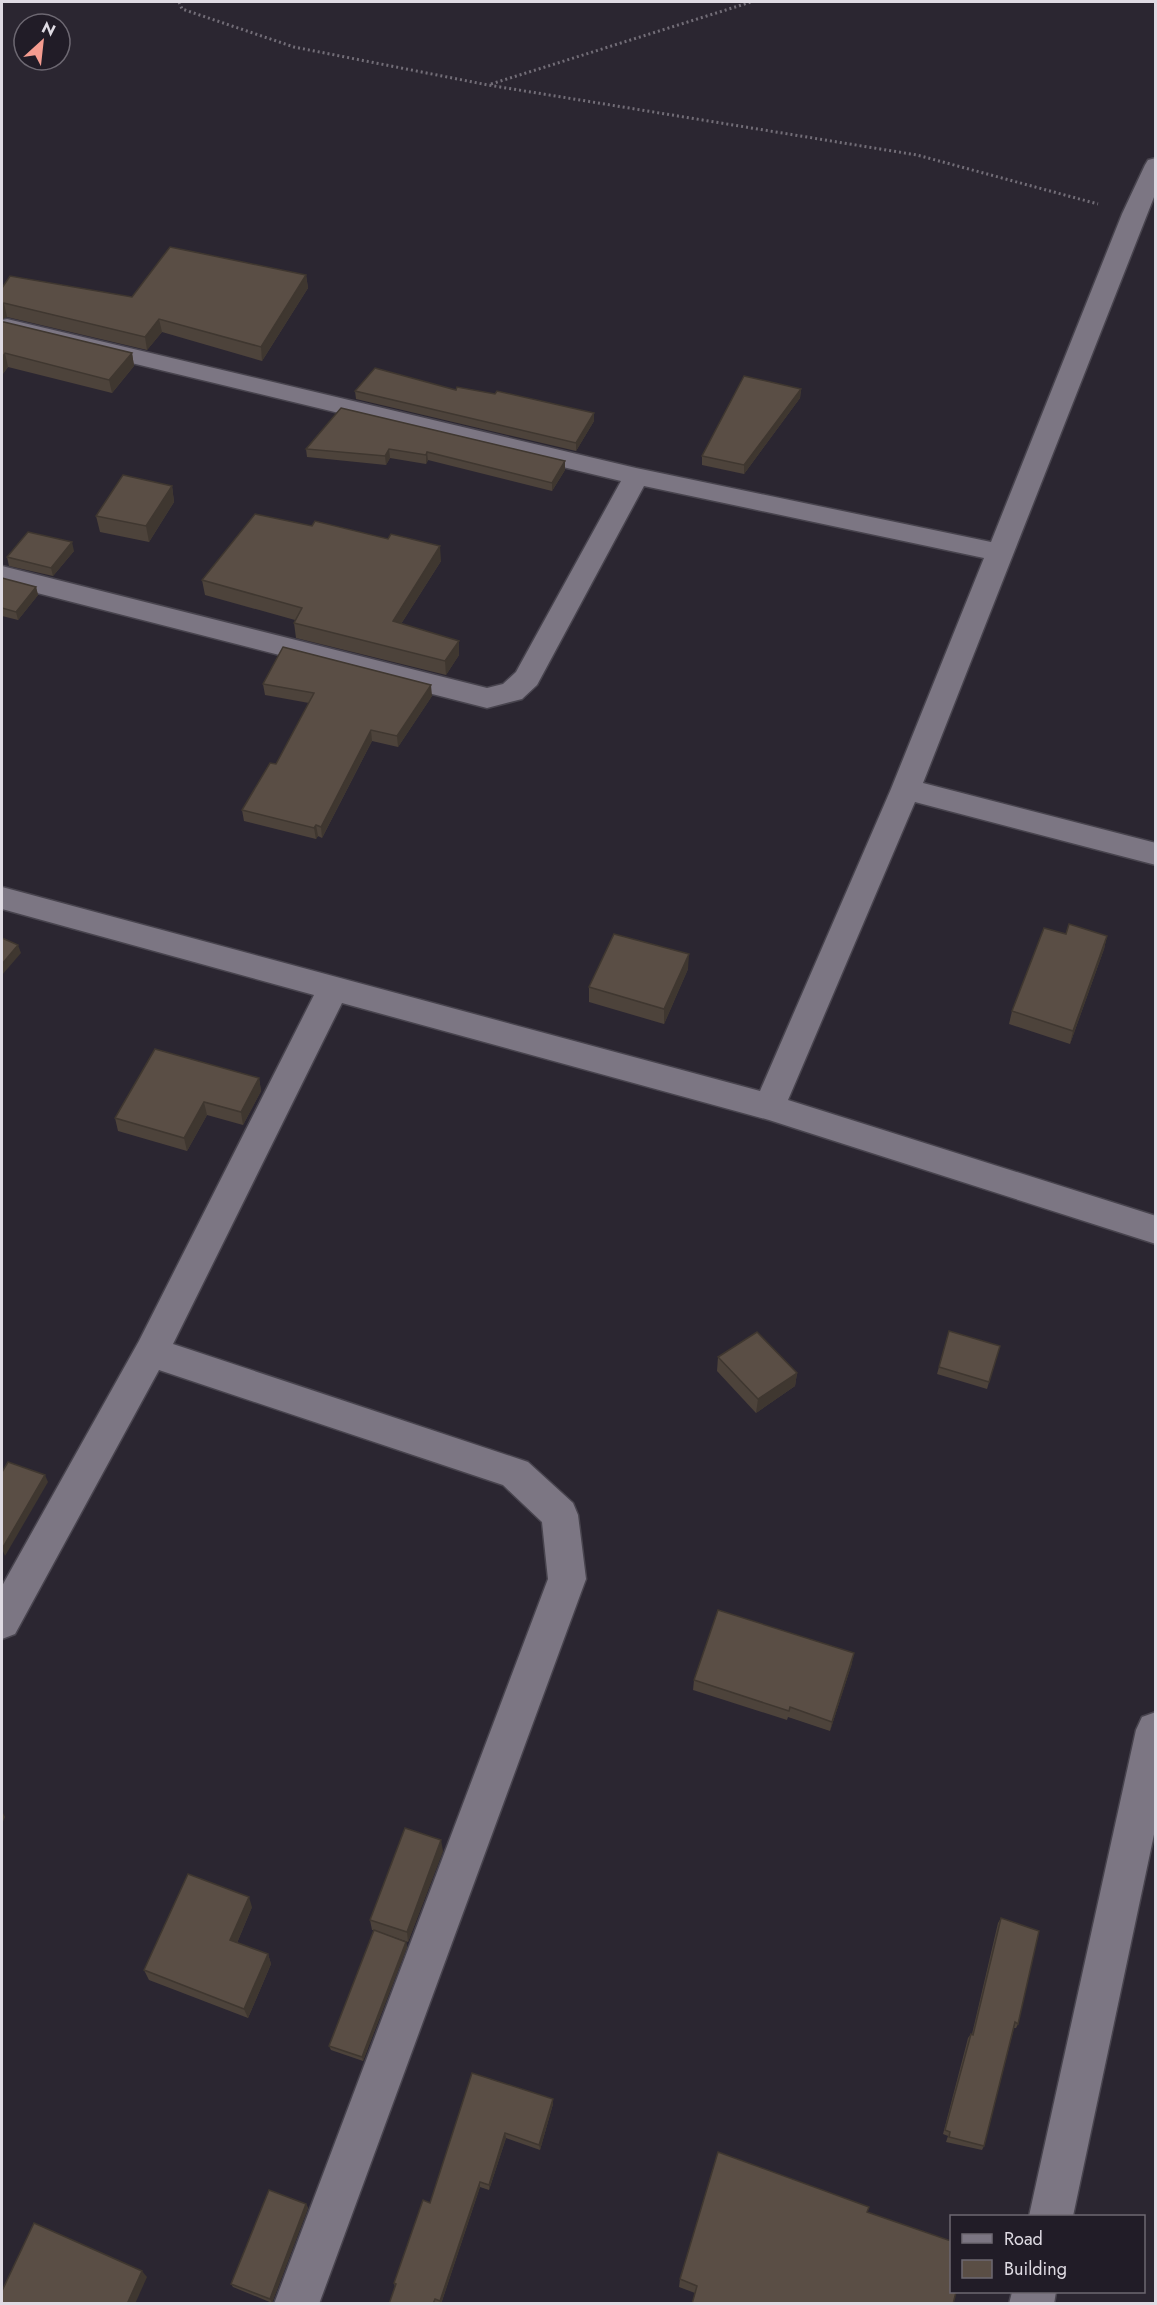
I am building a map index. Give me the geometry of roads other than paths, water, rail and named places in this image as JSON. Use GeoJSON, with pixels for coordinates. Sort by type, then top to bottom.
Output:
{"type":"FeatureCollection","features":[{"type":"Feature","properties":{"kind":"street"},"geometry":{"type":"LineString","coordinates":[[769,1107],[906,789],[1155,165]]}},
{"type":"Feature","properties":{"kind":"street"},"geometry":{"type":"LineString","coordinates":[[2,327],[19,329],[636,476],[1000,553]]}},
{"type":"Feature","properties":{"kind":"street"},"geometry":{"type":"LineString","coordinates":[[2,575],[487,698],[512,692],[527,678],[636,476]]}},
{"type":"Feature","properties":{"kind":"street"},"geometry":{"type":"LineString","coordinates":[[906,789],[1155,854]]}},
{"type":"Feature","properties":{"kind":"street"},"geometry":{"type":"LineString","coordinates":[[2,898],[769,1107],[1155,1230]]}},
{"type":"Feature","properties":{"kind":"street"},"geometry":{"type":"LineString","coordinates":[[2,1622],[151,1352],[333,989]]}},
{"type":"Feature","properties":{"kind":"street"},"geometry":{"type":"LineString","coordinates":[[151,1352],[515,1473],[560,1515],[567,1579],[296,2304]]}},
{"type":"Feature","properties":{"kind":"street"},"geometry":{"type":"LineString","coordinates":[[1051,2215],[1155,1730]]}}]}
